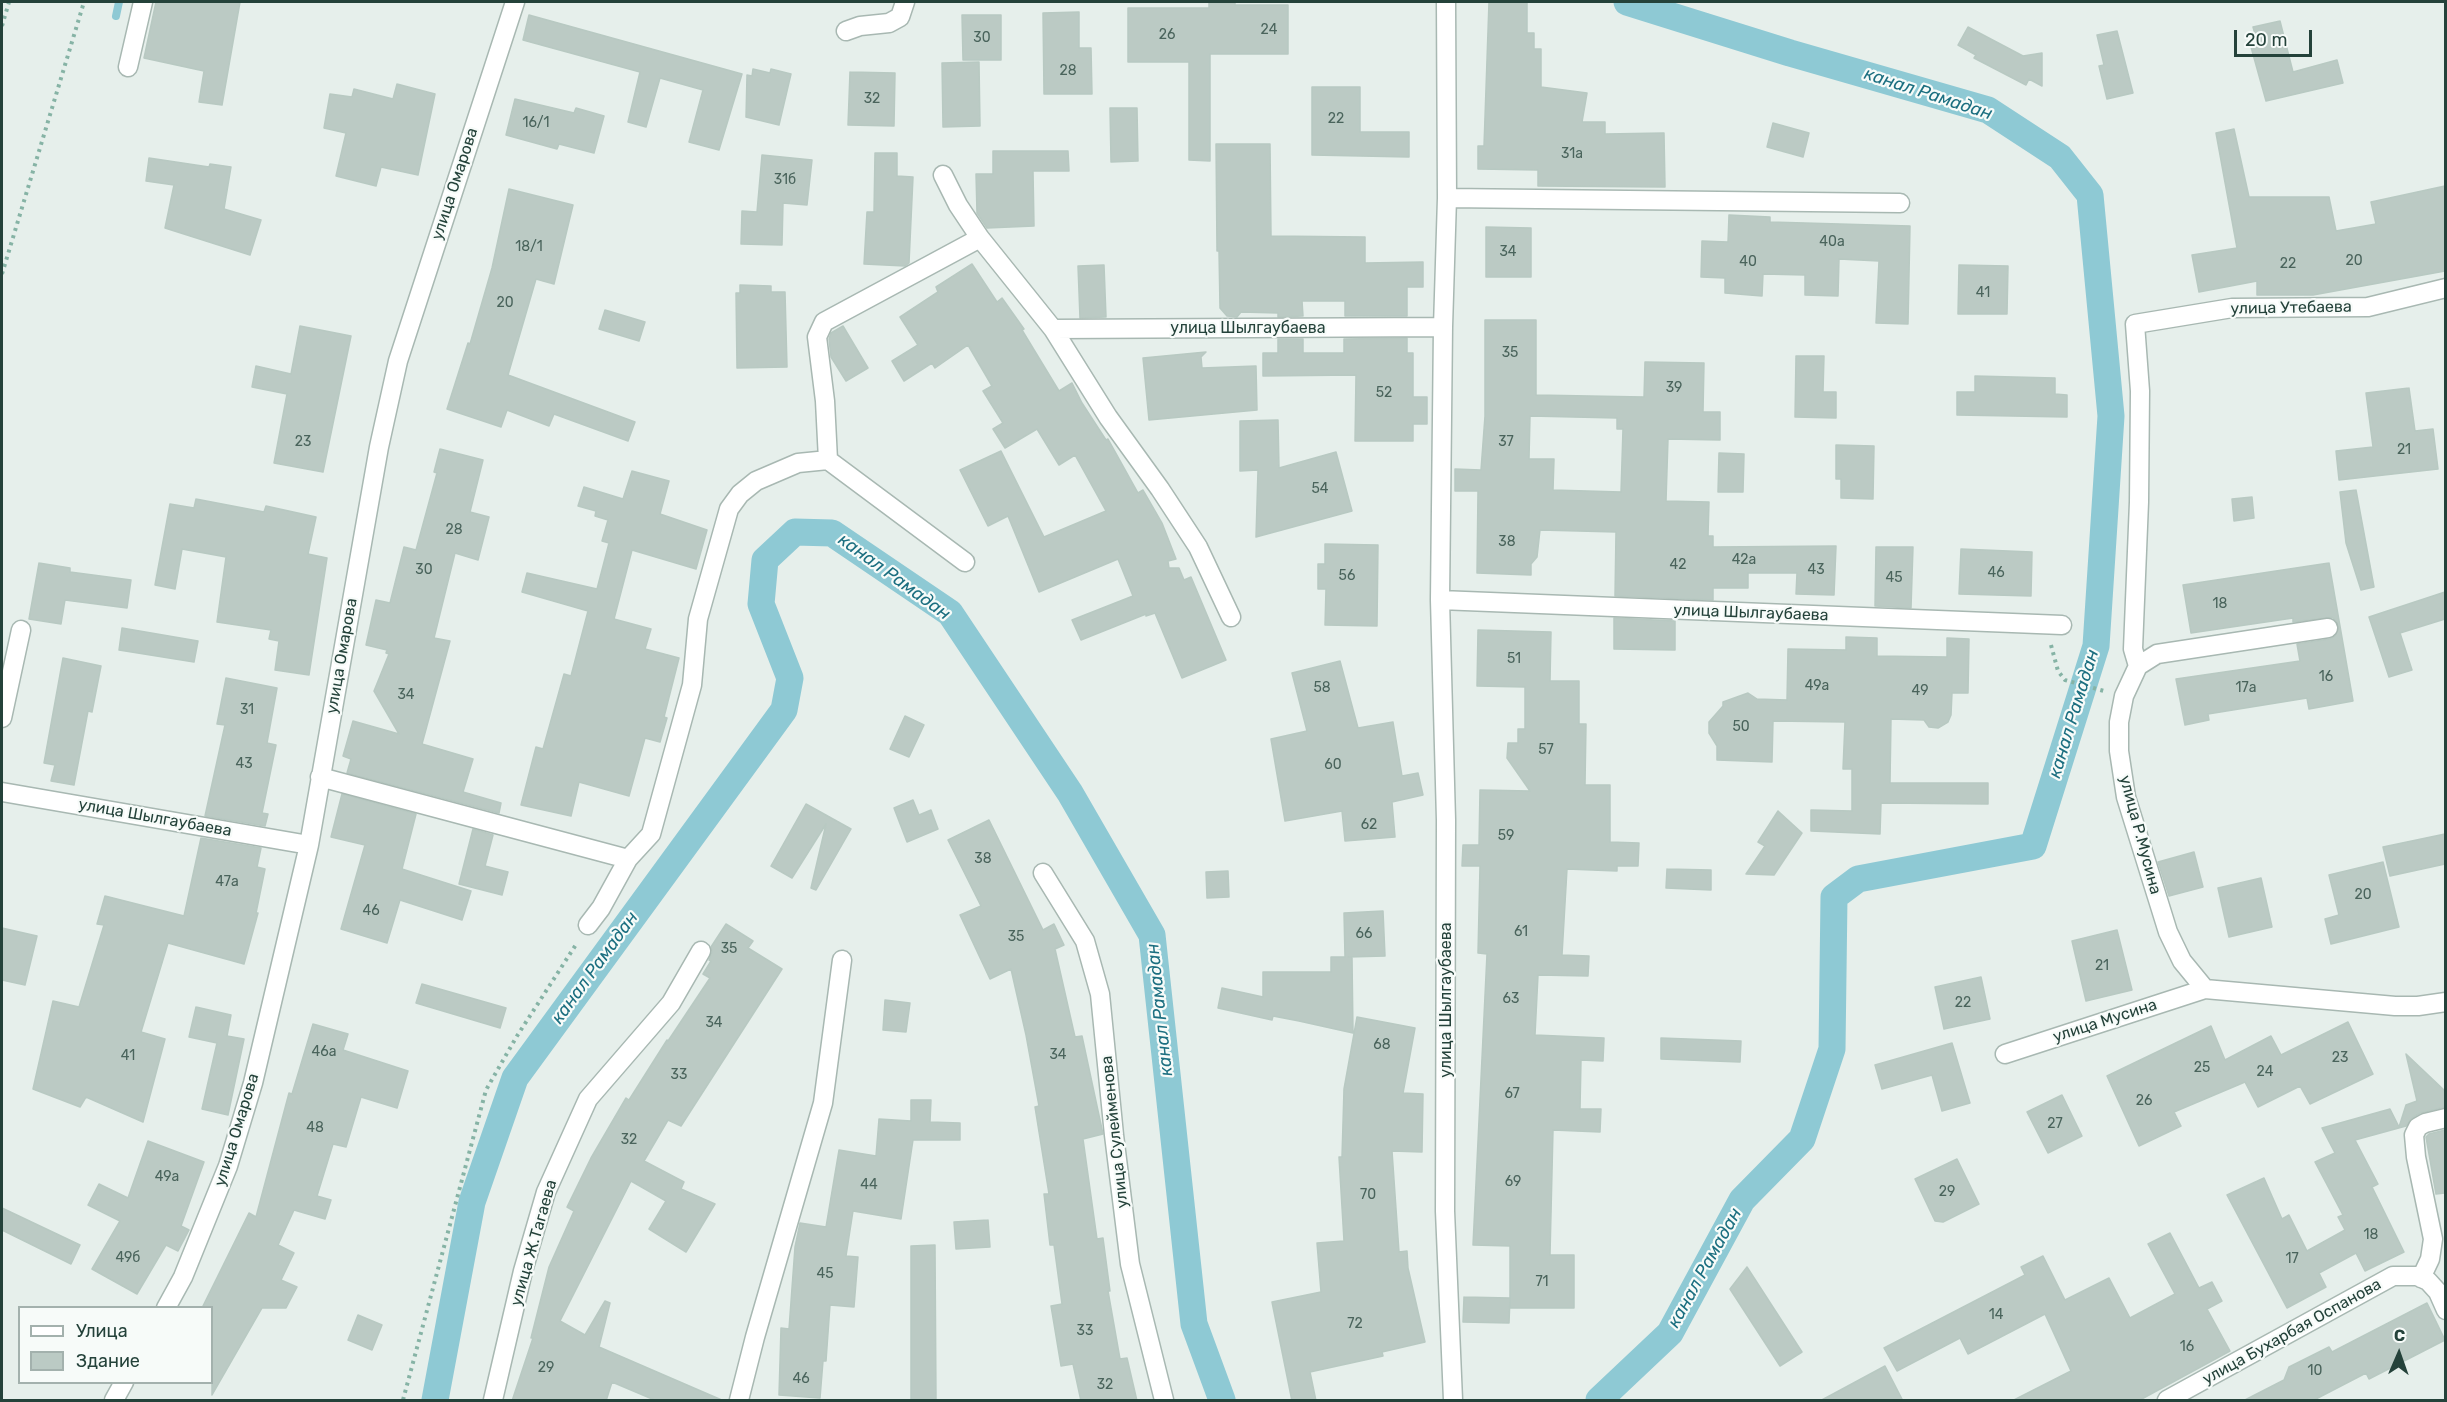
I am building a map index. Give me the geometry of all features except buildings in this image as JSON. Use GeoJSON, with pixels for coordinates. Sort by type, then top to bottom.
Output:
{"type":"FeatureCollection","features":[{"type":"Feature","properties":{"kind":"street"},"geometry":{"type":"LineString","coordinates":[[128,67],[143,2]]}},
{"type":"Feature","properties":{"kind":"street","name":"улица Омарова"},"geometry":{"type":"LineString","coordinates":[[167,1306],[183,1277],[228,1166],[253,1083],[282,968],[309,844],[379,447],[398,361],[515,2]]}},
{"type":"Feature","properties":{"kind":"street"},"geometry":{"type":"LineString","coordinates":[[846,31],[860,26],[889,23],[900,17],[905,2]]}},
{"type":"Feature","properties":{"kind":"street","name":"улица Шылгаубаева"},"geometry":{"type":"LineString","coordinates":[[1446,2],[1447,198],[1440,600],[1446,820],[1445,1211],[1453,1401]]}},
{"type":"Feature","properties":{"kind":"street"},"geometry":{"type":"LineString","coordinates":[[943,175],[958,205],[980,238],[1053,329],[1108,417],[1198,547],[1232,617]]}},
{"type":"Feature","properties":{"kind":"street"},"geometry":{"type":"LineString","coordinates":[[1447,198],[1900,203]]}},
{"type":"Feature","properties":{"kind":"street"},"geometry":{"type":"LineString","coordinates":[[828,460],[825,401],[817,337],[824,322],[980,238]]}},
{"type":"Feature","properties":{"kind":"street","name":"улица Утебаева"},"geometry":{"type":"LineString","coordinates":[[2138,666],[2133,649],[2140,392],[2135,324],[2232,308],[2368,307],[2445,288]]}},
{"type":"Feature","properties":{"kind":"street","name":"улица Шылгаубаева"},"geometry":{"type":"LineString","coordinates":[[1053,329],[1443,327]]}},
{"type":"Feature","properties":{"kind":"street"},"geometry":{"type":"LineString","coordinates":[[588,925],[601,908],[628,859],[651,834],[692,686],[698,619],[729,510],[740,494],[756,481],[798,463],[828,460],[965,562]]}},
{"type":"Feature","properties":{"kind":"street","name":"улица Шылгаубаева"},"geometry":{"type":"LineString","coordinates":[[1440,600],[2062,625]]}},
{"type":"Feature","properties":{"kind":"street"},"geometry":{"type":"LineString","coordinates":[[2138,666],[2157,654],[2328,628]]}},
{"type":"Feature","properties":{"kind":"street"},"geometry":{"type":"LineString","coordinates":[[2,718],[21,630]]}},
{"type":"Feature","properties":{"kind":"street","name":"улица Р.Мусина"},"geometry":{"type":"LineString","coordinates":[[2138,666],[2124,696],[2119,722],[2119,751],[2126,797],[2168,932],[2182,961],[2205,989]]}},
{"type":"Feature","properties":{"kind":"street"},"geometry":{"type":"LineString","coordinates":[[320,777],[628,859]]}},
{"type":"Feature","properties":{"kind":"street","name":"улица Шылгаубаева"},"geometry":{"type":"LineString","coordinates":[[2,792],[309,844]]}},
{"type":"Feature","properties":{"kind":"street","name":"улица Сулейменова"},"geometry":{"type":"LineString","coordinates":[[1043,873],[1086,941],[1100,994],[1130,1264],[1164,1401]]}},
{"type":"Feature","properties":{"kind":"street","name":"улица Ж.Тагаева"},"geometry":{"type":"LineString","coordinates":[[493,1401],[523,1271],[546,1192],[588,1099],[671,1003],[702,951]]}},
{"type":"Feature","properties":{"kind":"street"},"geometry":{"type":"LineString","coordinates":[[739,1401],[755,1337],[823,1103],[842,960]]}},
{"type":"Feature","properties":{"kind":"street"},"geometry":{"type":"LineString","coordinates":[[2205,989],[2395,1006],[2418,1006],[2445,1002]]}},
{"type":"Feature","properties":{"kind":"street","name":"улица Мусина"},"geometry":{"type":"LineString","coordinates":[[2005,1054],[2205,989]]}},
{"type":"Feature","properties":{"kind":"street"},"geometry":{"type":"LineString","coordinates":[[2445,1118],[2425,1123],[2418,1127],[2414,1135],[2416,1157],[2433,1239],[2430,1259],[2421,1278],[2428,1281],[2438,1292],[2445,1310]]}},
{"type":"Feature","properties":{"kind":"street","name":"улица Бухарбая Оспанова"},"geometry":{"type":"LineString","coordinates":[[2167,1401],[2194,1394],[2393,1276],[2406,1274],[2421,1278]]}},
{"type":"Feature","properties":{"kind":"street"},"geometry":{"type":"LineString","coordinates":[[114,1401],[123,1384]]}},
{"type":"Feature","properties":{"kind":"path"},"geometry":{"type":"LineString","coordinates":[[2,25],[9,2]]}},
{"type":"Feature","properties":{"kind":"path"},"geometry":{"type":"LineString","coordinates":[[2,274],[84,2]]}},
{"type":"Feature","properties":{"kind":"path"},"geometry":{"type":"LineString","coordinates":[[2041,625],[2051,645],[2058,671],[2065,680],[2103,691]]}},
{"type":"Feature","properties":{"kind":"path"},"geometry":{"type":"LineString","coordinates":[[403,1401],[486,1090],[517,1036],[588,925]]}},
{"type":"Feature","properties":{"kind":"waterway"},"geometry":{"type":"LineString","coordinates":[[116,16],[119,2]]}},
{"type":"Feature","properties":{"kind":"waterway","name":"канал Рамадан"},"geometry":{"type":"LineString","coordinates":[[1599,1400],[1670,1333],[1742,1200],[1802,1139],[1832,1049],[1834,897],[1858,879],[2033,846],[2096,646],[2111,416],[2090,195],[2060,157],[1988,110],[1790,53],[1627,2]]}},
{"type":"Feature","properties":{"kind":"waterway","name":"канал Рамадан"},"geometry":{"type":"LineString","coordinates":[[435,1400],[472,1202],[515,1078],[784,710],[790,678],[761,604],[765,560],[795,532],[832,533],[950,613],[1070,793],[1152,935],[1194,1324],[1222,1400]]}}]}
